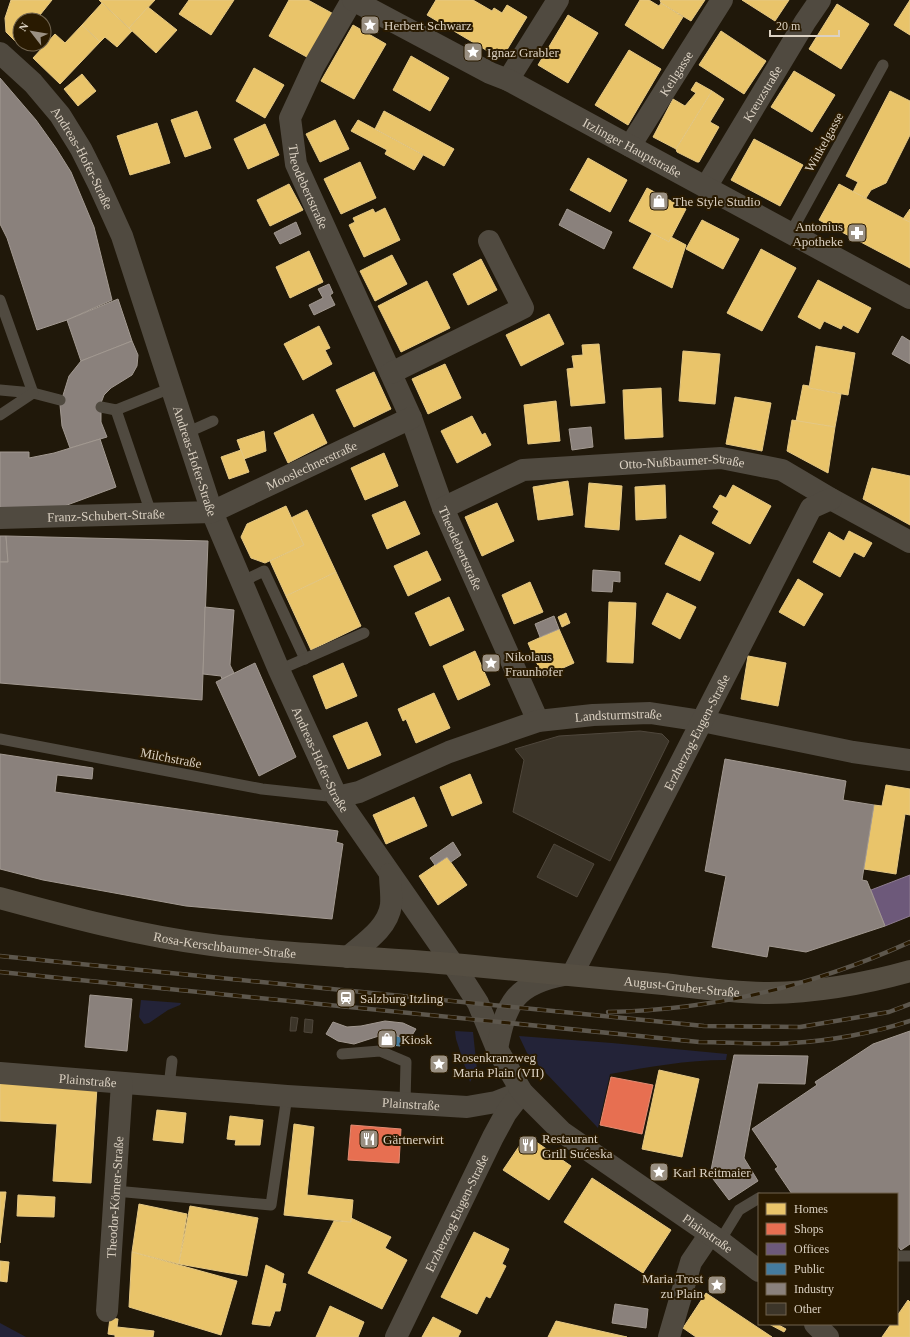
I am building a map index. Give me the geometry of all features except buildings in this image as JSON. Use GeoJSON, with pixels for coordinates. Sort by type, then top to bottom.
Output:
{"type":"FeatureCollection","features":[{"type":"Feature","properties":{"kind":"main road","name":"Rosa-Kerschbaumer-Straße"},"geometry":{"type":"LineString","coordinates":[[0,898],[87,922],[157,936],[213,945],[348,957],[453,964]]}},
{"type":"Feature","properties":{"kind":"main road","name":"August-Gruber-Straße"},"geometry":{"type":"LineString","coordinates":[[453,964],[767,993],[824,989],[874,981],[910,971]]}},
{"type":"Feature","properties":{"kind":"street","name":"Itzlinger Hauptstraße"},"geometry":{"type":"LineString","coordinates":[[352,0],[490,73],[508,80],[910,298]]}},
{"type":"Feature","properties":{"kind":"street","name":"Theodebertstraße"},"geometry":{"type":"LineString","coordinates":[[352,0],[314,66],[290,118],[296,164],[411,418],[443,508],[538,721]]}},
{"type":"Feature","properties":{"kind":"street"},"geometry":{"type":"LineString","coordinates":[[508,80],[558,0]]}},
{"type":"Feature","properties":{"kind":"street","name":"Keilgasse"},"geometry":{"type":"LineString","coordinates":[[630,146],[722,0]]}},
{"type":"Feature","properties":{"kind":"street","name":"Kreuzstraße"},"geometry":{"type":"LineString","coordinates":[[706,187],[804,22],[820,0]]}},
{"type":"Feature","properties":{"kind":"street","name":"Andreas-Hofer-Straße"},"geometry":{"type":"LineString","coordinates":[[0,52],[33,83],[60,116],[81,149],[122,236],[212,512],[243,581],[279,670],[337,797],[453,964],[478,1003],[497,1049],[522,1092]]}},
{"type":"Feature","properties":{"kind":"street"},"geometry":{"type":"LineString","coordinates":[[391,373],[523,308],[488,241]]}},
{"type":"Feature","properties":{"kind":"street","name":"Mooslechnerstraße"},"geometry":{"type":"LineString","coordinates":[[212,512],[411,418]]}},
{"type":"Feature","properties":{"kind":"street","name":"Otto-Nußbaumer-Straße"},"geometry":{"type":"LineString","coordinates":[[443,508],[523,470],[721,458],[782,470],[831,499],[910,542]]}},
{"type":"Feature","properties":{"kind":"street","name":"Erzherzog-Eugen-Straße"},"geometry":{"type":"LineString","coordinates":[[569,975],[702,721],[811,508],[831,499]]}},
{"type":"Feature","properties":{"kind":"street","name":"Franz-Schubert-Straße"},"geometry":{"type":"LineString","coordinates":[[0,518],[212,512]]}},
{"type":"Feature","properties":{"kind":"street","name":"Landsturmstraße"},"geometry":{"type":"LineString","coordinates":[[337,797],[359,792],[449,752],[538,721],[594,715],[650,712],[854,752],[910,760]]}},
{"type":"Feature","properties":{"kind":"street"},"geometry":{"type":"LineString","coordinates":[[348,957],[382,927],[389,914],[391,905],[390,874]]}},
{"type":"Feature","properties":{"kind":"street"},"geometry":{"type":"LineString","coordinates":[[497,1049],[509,1006],[516,996],[530,985],[546,978],[569,975]]}},
{"type":"Feature","properties":{"kind":"street","name":"Plainstraße"},"geometry":{"type":"LineString","coordinates":[[0,1073],[287,1096],[467,1107],[496,1102],[522,1092],[562,1132],[715,1238],[758,1270]]}},
{"type":"Feature","properties":{"kind":"street","name":"Theodor-Körner-Straße"},"geometry":{"type":"LineString","coordinates":[[107,1311],[122,1083]]}},
{"type":"Feature","properties":{"kind":"street","name":"Erzherzog-Eugen-Straße"},"geometry":{"type":"LineString","coordinates":[[396,1337],[493,1137],[506,1113],[522,1092]]}},
{"type":"Feature","properties":{"kind":"street"},"geometry":{"type":"LineString","coordinates":[[669,1337],[691,1262],[715,1238]]}},
{"type":"Feature","properties":{"kind":"street"},"geometry":{"type":"LineString","coordinates":[[817,1325],[828,1337]]}},
{"type":"Feature","properties":{"kind":"lane","name":"Winkelgasse"},"geometry":{"type":"LineString","coordinates":[[790,234],[883,65]]}},
{"type":"Feature","properties":{"kind":"lane"},"geometry":{"type":"LineString","coordinates":[[0,300],[33,394]]}},
{"type":"Feature","properties":{"kind":"lane"},"geometry":{"type":"LineString","coordinates":[[101,407],[116,410],[171,388]]}},
{"type":"Feature","properties":{"kind":"lane"},"geometry":{"type":"LineString","coordinates":[[0,390],[33,394],[60,400]]}},
{"type":"Feature","properties":{"kind":"lane"},"geometry":{"type":"LineString","coordinates":[[0,415],[33,394]]}},
{"type":"Feature","properties":{"kind":"lane"},"geometry":{"type":"LineString","coordinates":[[116,410],[151,513]]}},
{"type":"Feature","properties":{"kind":"lane"},"geometry":{"type":"LineString","coordinates":[[186,432],[213,421]]}},
{"type":"Feature","properties":{"kind":"lane"},"geometry":{"type":"LineString","coordinates":[[243,581],[264,571],[305,659]]}},
{"type":"Feature","properties":{"kind":"lane"},"geometry":{"type":"LineString","coordinates":[[279,670],[364,633]]}},
{"type":"Feature","properties":{"kind":"lane","name":"Milchstraße"},"geometry":{"type":"LineString","coordinates":[[0,739],[262,789],[337,797]]}},
{"type":"Feature","properties":{"kind":"lane"},"geometry":{"type":"LineString","coordinates":[[342,1054],[380,1051],[406,1062],[405,1103]]}},
{"type":"Feature","properties":{"kind":"lane"},"geometry":{"type":"LineString","coordinates":[[169,1086],[172,1061]]}},
{"type":"Feature","properties":{"kind":"lane"},"geometry":{"type":"LineString","coordinates":[[115,1191],[272,1205],[287,1096]]}},
{"type":"Feature","properties":{"kind":"lane"},"geometry":{"type":"LineString","coordinates":[[715,1238],[739,1210],[758,1199]]}},
{"type":"Feature","properties":{"kind":"lane"},"geometry":{"type":"LineString","coordinates":[[898,1256],[910,1256]]}},
{"type":"Feature","properties":{"kind":"shaded area"},"geometry":{"type":"Polygon","coordinates":[[[141,1000],[181,1003],[149,1023],[144,1024],[139,1017],[141,1000]]]}},
{"type":"Feature","properties":{"kind":"shaded area"},"geometry":{"type":"Polygon","coordinates":[[[455,1031],[473,1032],[477,1070],[470,1082],[456,1039],[455,1031]]]}},
{"type":"Feature","properties":{"kind":"shaded area"},"geometry":{"type":"Polygon","coordinates":[[[519,1036],[727,1054],[726,1060],[711,1060],[653,1066],[610,1074],[598,1128],[527,1053],[519,1036]]]}},
{"type":"Feature","properties":{"kind":"shaded area"},"geometry":{"type":"Polygon","coordinates":[[[0,1323],[26,1337],[0,1337],[0,1323]]]}},
{"type":"Feature","properties":{"kind":"railway"},"geometry":{"type":"LineString","coordinates":[[608,1012],[687,1006],[725,1001],[763,993],[837,971],[874,958],[910,942]]}},
{"type":"Feature","properties":{"kind":"railway"},"geometry":{"type":"LineString","coordinates":[[0,956],[704,1026],[800,1027],[889,1012],[910,1004]]}},
{"type":"Feature","properties":{"kind":"railway"},"geometry":{"type":"LineString","coordinates":[[0,972],[699,1042],[768,1044],[806,1042],[867,1033],[910,1021]]}},
{"type":"Feature","properties":{"kind":"place","name":"Herbert Schwarz"},"geometry":{"type":"Point","coordinates":[370,25]}},
{"type":"Feature","properties":{"kind":"place","name":"Ignaz Grabler"},"geometry":{"type":"Point","coordinates":[473,52]}},
{"type":"Feature","properties":{"kind":"place","name":"The Style Studio"},"geometry":{"type":"Point","coordinates":[659,201]}},
{"type":"Feature","properties":{"kind":"place","name":"Antonius Apotheke"},"geometry":{"type":"Point","coordinates":[857,233]}},
{"type":"Feature","properties":{"kind":"place","name":"Nikolaus Fraunhofer"},"geometry":{"type":"Point","coordinates":[491,663]}},
{"type":"Feature","properties":{"kind":"place","name":"Salzburg Itzling"},"geometry":{"type":"Point","coordinates":[346,998]}},
{"type":"Feature","properties":{"kind":"place","name":"Kiosk"},"geometry":{"type":"Point","coordinates":[387,1039]}},
{"type":"Feature","properties":{"kind":"place","name":"Rosenkranzweg Maria Plain (VII)"},"geometry":{"type":"Point","coordinates":[439,1064]}},
{"type":"Feature","properties":{"kind":"place","name":"Gärtnerwirt"},"geometry":{"type":"Point","coordinates":[369,1139]}},
{"type":"Feature","properties":{"kind":"place","name":"Restaurant Grill Sućeska"},"geometry":{"type":"Point","coordinates":[528,1145]}},
{"type":"Feature","properties":{"kind":"place","name":"Karl Reitmaier"},"geometry":{"type":"Point","coordinates":[659,1172]}},
{"type":"Feature","properties":{"kind":"place","name":"Maria Trost zu Plain"},"geometry":{"type":"Point","coordinates":[717,1285]}}]}
